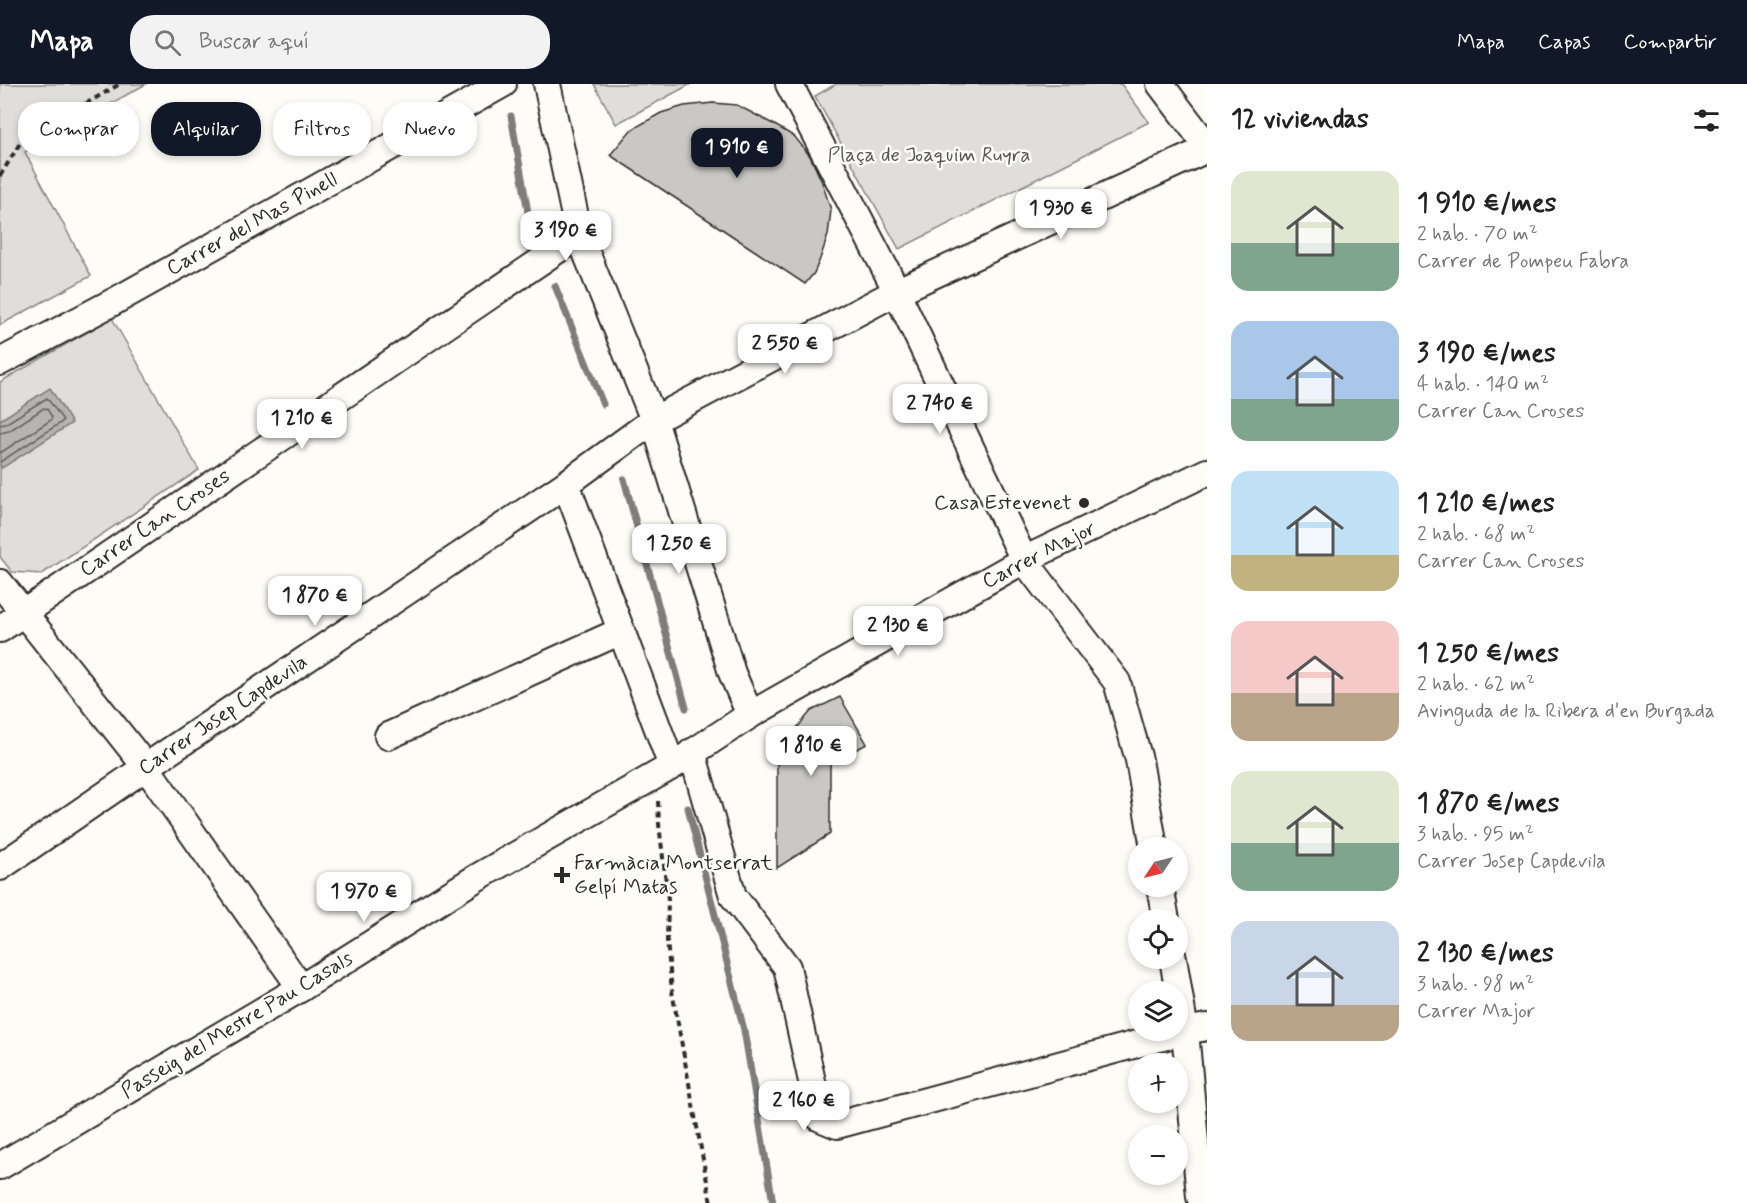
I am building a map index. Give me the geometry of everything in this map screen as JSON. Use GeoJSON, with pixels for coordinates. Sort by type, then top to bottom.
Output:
{"type":"FeatureCollection","features":[{"type":"Feature","properties":{"kind":"street","name":"Carrer del Mas Pinell"},"geometry":{"type":"LineString","coordinates":[[0,362],[115,301],[503,84]]}},
{"type":"Feature","properties":{"kind":"street"},"geometry":{"type":"LineString","coordinates":[[547,84],[579,236],[654,420],[732,673],[750,715]]}},
{"type":"Feature","properties":{"kind":"street"},"geometry":{"type":"LineString","coordinates":[[789,84],[896,292],[1024,560],[1117,682],[1139,760],[1152,837]]}},
{"type":"Feature","properties":{"kind":"street"},"geometry":{"type":"LineString","coordinates":[[1160,84],[1207,148]]}},
{"type":"Feature","properties":{"kind":"street","name":"Carrer Josep Capdevila"},"geometry":{"type":"LineString","coordinates":[[0,867],[566,484],[654,420],[896,292],[1207,148]]}},
{"type":"Feature","properties":{"kind":"street","name":"Carrer Can Croses"},"geometry":{"type":"LineString","coordinates":[[0,629],[579,236]]}},
{"type":"Feature","properties":{"kind":"street","name":"Carrer Major"},"geometry":{"type":"LineString","coordinates":[[750,715],[1024,560],[1207,472]]}},
{"type":"Feature","properties":{"kind":"street"},"geometry":{"type":"LineString","coordinates":[[566,484],[674,764],[733,896],[787,967],[820,1118],[837,1125],[1196,1029]]}},
{"type":"Feature","properties":{"kind":"street"},"geometry":{"type":"LineString","coordinates":[[0,583],[146,767],[301,988]]}},
{"type":"Feature","properties":{"kind":"street"},"geometry":{"type":"LineString","coordinates":[[388,736],[621,630]]}},
{"type":"Feature","properties":{"kind":"street","name":"Passeig del Mestre Pau Casals"},"geometry":{"type":"LineString","coordinates":[[0,1166],[301,988],[476,878],[674,764],[750,715]]}},
{"type":"Feature","properties":{"kind":"street"},"geometry":{"type":"LineString","coordinates":[[1177,969],[1196,1029],[1200,1197],[1204,1203]]}},
{"type":"Feature","properties":{"kind":"path"},"geometry":{"type":"LineString","coordinates":[[0,176],[22,140],[120,84]]}},
{"type":"Feature","properties":{"kind":"path"},"geometry":{"type":"LineString","coordinates":[[674,764],[659,824],[668,899],[667,942],[672,991],[711,1203]]}},
{"type":"Feature","properties":{"kind":"green space"},"geometry":{"type":"Polygon","coordinates":[[[0,84],[146,84],[114,102],[18,102],[18,156],[27,156],[91,276],[0,325],[0,84]]]}},
{"type":"Feature","properties":{"kind":"green space"},"geometry":{"type":"Polygon","coordinates":[[[594,84],[691,84],[616,124],[594,84]]]}},
{"type":"Feature","properties":{"kind":"green space","name":"Plaça de Joaquim Ruyra"},"geometry":{"type":"Polygon","coordinates":[[[836,84],[1121,84],[1149,122],[899,249],[815,96],[836,84]]]}},
{"type":"Feature","properties":{"kind":"green space"},"geometry":{"type":"Polygon","coordinates":[[[112,318],[199,470],[42,574],[12,572],[0,557],[0,382],[112,318]]]}},
{"type":"Feature","properties":{"kind":"water"},"geometry":{"type":"Polygon","coordinates":[[[50,388],[72,423],[2,468],[0,465],[0,420],[50,388]]]}},
{"type":"Feature","properties":{"kind":"building"},"geometry":{"type":"Polygon","coordinates":[[[713,103],[737,105],[773,124],[795,137],[810,156],[831,210],[828,235],[820,259],[814,273],[805,284],[610,155],[631,130],[661,113],[684,106],[713,103]]]}},
{"type":"Feature","properties":{"kind":"building"},"geometry":{"type":"Polygon","coordinates":[[[840,697],[867,744],[830,763],[830,834],[777,868],[777,752],[811,711],[840,697]]]}},
{"type":"Feature","properties":{"kind":"waterway"},"geometry":{"type":"LineString","coordinates":[[511,116],[529,218]]}},
{"type":"Feature","properties":{"kind":"waterway"},"geometry":{"type":"LineString","coordinates":[[555,286],[603,404]]}},
{"type":"Feature","properties":{"kind":"waterway"},"geometry":{"type":"LineString","coordinates":[[624,479],[686,708]]}},
{"type":"Feature","properties":{"kind":"waterway"},"geometry":{"type":"LineString","coordinates":[[688,808],[744,1030],[773,1203]]}},
{"type":"Feature","properties":{"kind":"place","name":"Casa Estevenet"},"geometry":{"type":"Point","coordinates":[1084,503]}},
{"type":"Feature","properties":{"kind":"place","name":"Farmàcia Montserrat Gelpí Matas"},"geometry":{"type":"Point","coordinates":[562,875]}}]}
